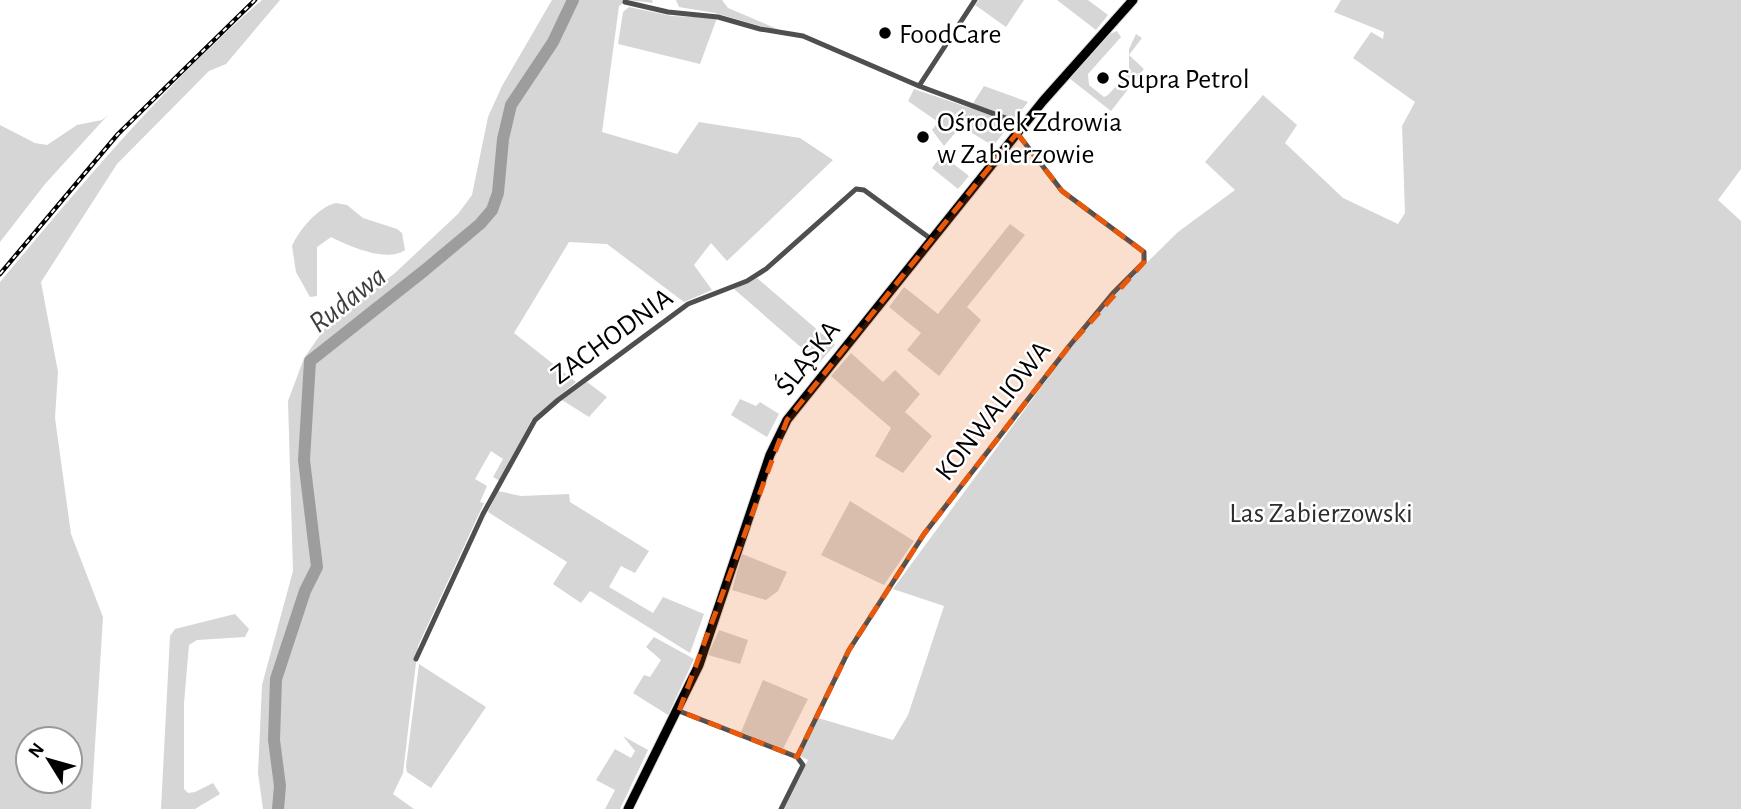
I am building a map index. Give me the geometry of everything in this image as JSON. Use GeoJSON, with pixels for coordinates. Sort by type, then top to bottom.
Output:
{"type":"FeatureCollection","features":[{"type":"Feature","properties":{"kind":"main road","name":"ŚLĄSKA"},"geometry":{"type":"LineString","coordinates":[[628,809],[679,711],[703,654],[778,436],[803,397],[931,239],[1084,52],[1133,0]]}},
{"type":"Feature","properties":{"kind":"street"},"geometry":{"type":"LineString","coordinates":[[919,86],[975,0]]}},
{"type":"Feature","properties":{"kind":"street"},"geometry":{"type":"LineString","coordinates":[[625,2],[668,12],[718,17],[760,29],[803,36],[1021,130]]}},
{"type":"Feature","properties":{"kind":"street","name":"KONWALIOWA"},"geometry":{"type":"LineString","coordinates":[[780,809],[803,765],[797,757],[849,650],[924,534],[1070,345],[1113,293],[1144,262],[1146,256],[1138,247],[1062,191],[1021,130]]}},
{"type":"Feature","properties":{"kind":"street","name":"ZACHODNIA"},"geometry":{"type":"LineString","coordinates":[[416,659],[483,514],[535,420],[558,400],[688,304],[747,281],[766,269],[856,189],[864,190],[931,239]]}},
{"type":"Feature","properties":{"kind":"street"},"geometry":{"type":"LineString","coordinates":[[679,711],[797,757]]}},
{"type":"Feature","properties":{"kind":"highlighted area"},"geometry":{"type":"Polygon","coordinates":[[[1017,133],[1062,191],[1144,252],[1144,262],[1070,345],[924,534],[849,650],[797,757],[679,711],[787,420],[1017,133]]]}},
{"type":"Feature","properties":{"kind":"green space"},"geometry":{"type":"Polygon","coordinates":[[[262,0],[280,0],[226,64],[209,71],[117,164],[41,282],[58,372],[55,418],[71,534],[103,617],[91,809],[0,809],[0,282],[125,136],[192,66],[262,0]]]}},
{"type":"Feature","properties":{"kind":"green space"},"geometry":{"type":"Polygon","coordinates":[[[552,0],[628,0],[619,6],[602,132],[677,154],[699,122],[800,138],[833,160],[727,261],[711,243],[694,265],[712,290],[684,302],[607,244],[569,242],[514,333],[576,382],[532,419],[500,481],[493,477],[503,459],[491,451],[475,479],[487,486],[480,502],[484,503],[418,646],[403,773],[393,794],[414,809],[263,809],[258,773],[262,685],[293,571],[288,401],[304,358],[325,328],[395,273],[458,214],[472,195],[488,117],[502,86],[552,0]]]}},
{"type":"Feature","properties":{"kind":"green space"},"geometry":{"type":"Polygon","coordinates":[[[628,0],[652,0],[653,3],[628,0]]]}},
{"type":"Feature","properties":{"kind":"green space"},"geometry":{"type":"Polygon","coordinates":[[[676,0],[722,0],[728,8],[789,34],[715,13],[679,7],[676,0]]]}},
{"type":"Feature","properties":{"kind":"green space"},"geometry":{"type":"Polygon","coordinates":[[[979,0],[1024,0],[1006,27],[975,5],[979,0]]]}},
{"type":"Feature","properties":{"kind":"green space"},"geometry":{"type":"Polygon","coordinates":[[[1057,0],[1088,0],[1108,15],[1096,30],[1057,0]]]}},
{"type":"Feature","properties":{"kind":"green space","name":"Las Zabierzowski"},"geometry":{"type":"Polygon","coordinates":[[[1341,0],[1741,0],[1741,169],[1718,200],[1741,221],[1741,809],[783,809],[808,760],[798,755],[818,718],[893,740],[908,715],[944,606],[893,589],[1081,333],[1116,293],[1178,232],[1235,190],[1205,162],[1263,95],[1297,125],[1285,143],[1343,198],[1398,224],[1405,213],[1402,126],[1415,102],[1353,58],[1371,32],[1383,39],[1384,32],[1334,12],[1341,0]]]}},
{"type":"Feature","properties":{"kind":"green space"},"geometry":{"type":"Polygon","coordinates":[[[629,7],[672,16],[717,18],[700,64],[618,44],[623,12],[629,7]]]}},
{"type":"Feature","properties":{"kind":"green space"},"geometry":{"type":"Polygon","coordinates":[[[1117,31],[1121,37],[1088,74],[1089,85],[1104,97],[1108,95],[1129,72],[1129,55],[1144,69],[1111,111],[1069,78],[1110,34],[1117,31]]]}},
{"type":"Feature","properties":{"kind":"green space"},"geometry":{"type":"Polygon","coordinates":[[[1136,34],[1142,38],[1129,55],[1129,49],[1136,34]]]}},
{"type":"Feature","properties":{"kind":"green space"},"geometry":{"type":"Polygon","coordinates":[[[984,86],[1028,102],[993,146],[961,126],[944,146],[932,130],[938,122],[908,101],[914,89],[970,108],[984,86]]]}},
{"type":"Feature","properties":{"kind":"green space"},"geometry":{"type":"Polygon","coordinates":[[[108,115],[45,184],[0,242],[0,125],[35,143],[47,145],[77,125],[102,120],[108,115]]]}},
{"type":"Feature","properties":{"kind":"green space"},"geometry":{"type":"Polygon","coordinates":[[[942,155],[969,176],[958,189],[932,168],[942,155]]]}},
{"type":"Feature","properties":{"kind":"green space"},"geometry":{"type":"Polygon","coordinates":[[[329,205],[347,205],[363,218],[397,229],[402,233],[405,250],[398,254],[379,254],[331,237],[317,247],[317,296],[310,297],[296,272],[292,246],[310,220],[329,205]]]}},
{"type":"Feature","properties":{"kind":"green space"},"geometry":{"type":"Polygon","coordinates":[[[1010,224],[1025,235],[967,307],[981,320],[939,376],[907,350],[921,333],[889,307],[904,287],[938,314],[1010,224]]]}},
{"type":"Feature","properties":{"kind":"green space"},"geometry":{"type":"Polygon","coordinates":[[[757,278],[835,345],[819,363],[734,289],[757,278]]]}},
{"type":"Feature","properties":{"kind":"green space"},"geometry":{"type":"Polygon","coordinates":[[[851,353],[883,382],[895,370],[920,394],[905,412],[932,436],[903,473],[875,456],[891,428],[831,376],[851,353]]]}},
{"type":"Feature","properties":{"kind":"green space"},"geometry":{"type":"Polygon","coordinates":[[[587,382],[607,397],[589,417],[562,400],[587,382]]]}},
{"type":"Feature","properties":{"kind":"green space"},"geometry":{"type":"Polygon","coordinates":[[[740,399],[756,406],[760,402],[779,414],[767,437],[731,415],[740,399]]]}},
{"type":"Feature","properties":{"kind":"green space"},"geometry":{"type":"Polygon","coordinates":[[[498,491],[521,496],[569,494],[570,502],[649,551],[635,573],[621,566],[609,587],[653,613],[663,597],[704,614],[690,653],[590,591],[581,603],[553,584],[567,562],[488,512],[498,491]]]}},
{"type":"Feature","properties":{"kind":"green space"},"geometry":{"type":"Polygon","coordinates":[[[850,501],[914,541],[884,585],[821,555],[850,501]]]}},
{"type":"Feature","properties":{"kind":"green space"},"geometry":{"type":"Polygon","coordinates":[[[742,554],[787,572],[778,591],[766,600],[732,590],[742,554]]]}},
{"type":"Feature","properties":{"kind":"green space"},"geometry":{"type":"Polygon","coordinates":[[[235,614],[249,629],[245,637],[197,640],[189,645],[184,703],[184,789],[188,793],[195,792],[213,783],[220,794],[195,809],[161,809],[170,636],[175,629],[235,614]]]}},
{"type":"Feature","properties":{"kind":"green space"},"geometry":{"type":"Polygon","coordinates":[[[719,630],[748,640],[740,664],[708,655],[719,630]]]}},
{"type":"Feature","properties":{"kind":"green space"},"geometry":{"type":"Polygon","coordinates":[[[654,637],[694,659],[668,715],[633,693],[644,675],[650,677],[661,660],[646,647],[654,637]]]}},
{"type":"Feature","properties":{"kind":"green space"},"geometry":{"type":"Polygon","coordinates":[[[419,664],[486,707],[431,788],[407,772],[406,766],[419,664]]]}},
{"type":"Feature","properties":{"kind":"green space"},"geometry":{"type":"Polygon","coordinates":[[[763,680],[808,699],[783,749],[741,732],[763,680]]]}},
{"type":"Feature","properties":{"kind":"green space"},"geometry":{"type":"Polygon","coordinates":[[[623,736],[648,750],[620,809],[605,809],[615,790],[596,780],[615,749],[631,758],[635,751],[623,736]]]}},
{"type":"Feature","properties":{"kind":"waterway","name":"Rudawa"},"geometry":{"type":"LineString","coordinates":[[278,809],[280,786],[274,740],[276,679],[305,591],[317,567],[304,460],[310,361],[425,270],[480,224],[492,210],[498,193],[503,139],[511,105],[553,42],[573,0]]}},
{"type":"Feature","properties":{"kind":"railway"},"geometry":{"type":"LineString","coordinates":[[0,274],[118,134],[255,0]]}},
{"type":"Feature","properties":{"kind":"place","name":"FoodCare"},"geometry":{"type":"Point","coordinates":[885,33]}},
{"type":"Feature","properties":{"kind":"place","name":"Supra Petrol"},"geometry":{"type":"Point","coordinates":[1103,78]}},
{"type":"Feature","properties":{"kind":"place","name":"Ośrodek Zdrowia w Zabierzowie"},"geometry":{"type":"Point","coordinates":[923,137]}}]}
